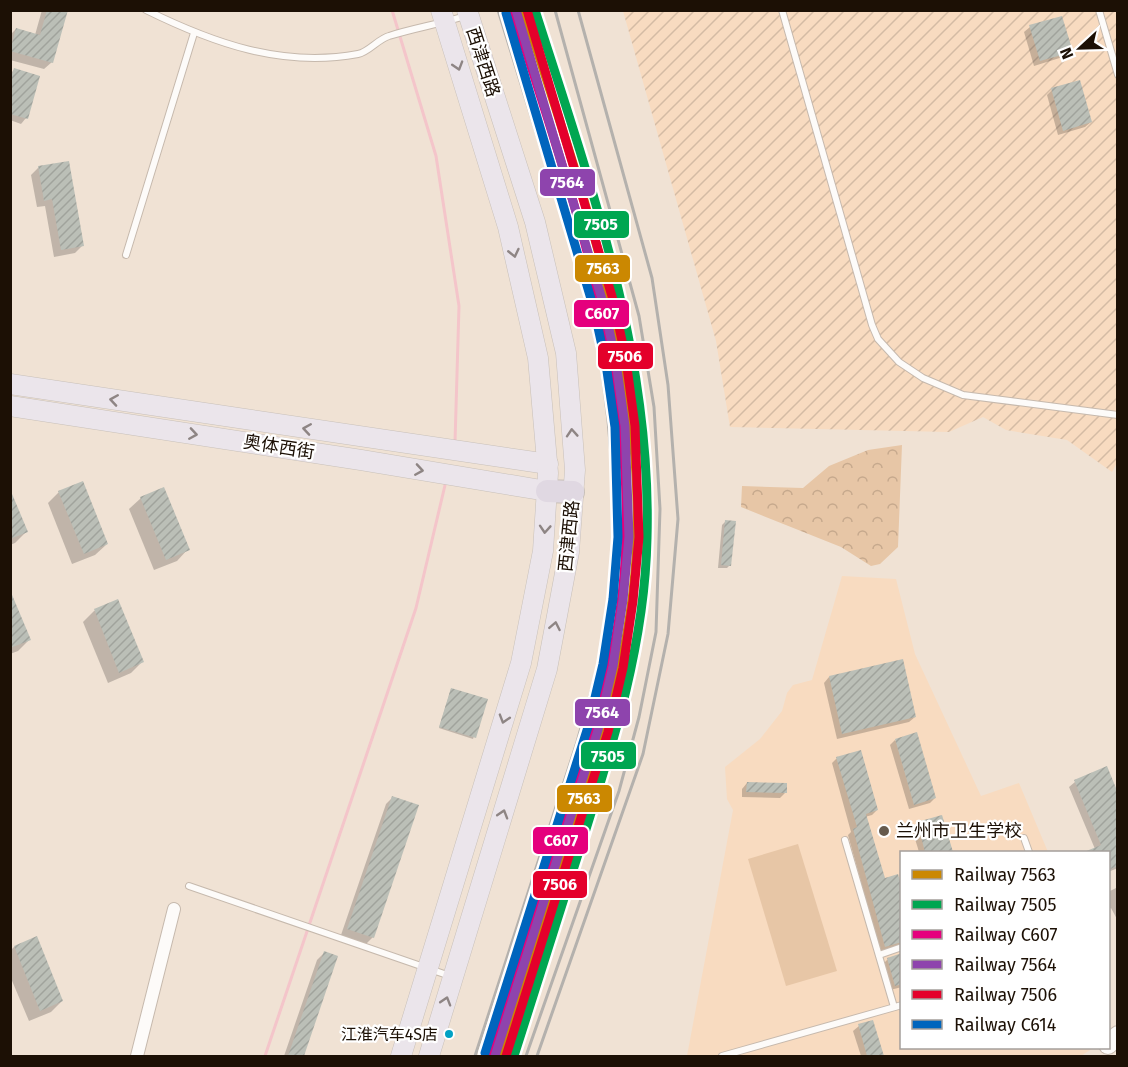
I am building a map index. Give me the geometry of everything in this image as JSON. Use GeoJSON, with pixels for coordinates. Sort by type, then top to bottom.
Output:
{"type":"FeatureCollection","features":[{"type":"Feature","properties":{"kind":"highway"},"geometry":{"type":"LineString","coordinates":[[547,491],[573,492]]}},
{"type":"Feature","properties":{"kind":"main road","name":"西津西路"},"geometry":{"type":"LineString","coordinates":[[429,1056],[547,669],[569,552],[575,470],[566,353],[535,222],[467,13]]}},
{"type":"Feature","properties":{"kind":"main road","name":"西津西路"},"geometry":{"type":"LineString","coordinates":[[401,1056],[521,663],[543,551],[547,491],[548,464],[538,358],[508,227],[442,17]]}},
{"type":"Feature","properties":{"kind":"main road","name":"奥体西街"},"geometry":{"type":"LineString","coordinates":[[10,384],[548,464]]}},
{"type":"Feature","properties":{"kind":"main road","name":"奥体西街"},"geometry":{"type":"LineString","coordinates":[[10,406],[547,491]]}},
{"type":"Feature","properties":{"kind":"street"},"geometry":{"type":"LineString","coordinates":[[137,1056],[174,909]]}},
{"type":"Feature","properties":{"kind":"lane"},"geometry":{"type":"LineString","coordinates":[[146,10],[194,33],[242,50],[304,58],[360,54],[387,36],[407,32],[442,17],[467,13]]}},
{"type":"Feature","properties":{"kind":"lane"},"geometry":{"type":"LineString","coordinates":[[782,10],[872,325],[878,339],[899,362],[923,378],[963,395],[1118,415]]}},
{"type":"Feature","properties":{"kind":"lane"},"geometry":{"type":"LineString","coordinates":[[1099,10],[1118,75]]}},
{"type":"Feature","properties":{"kind":"lane"},"geometry":{"type":"LineString","coordinates":[[126,255],[194,33]]}},
{"type":"Feature","properties":{"kind":"lane"},"geometry":{"type":"LineString","coordinates":[[1024,838],[1029,851]]}},
{"type":"Feature","properties":{"kind":"lane"},"geometry":{"type":"LineString","coordinates":[[722,1056],[898,1006],[879,955],[844,840]]}},
{"type":"Feature","properties":{"kind":"lane"},"geometry":{"type":"LineString","coordinates":[[189,886],[453,977]]}},
{"type":"Feature","properties":{"kind":"lane"},"geometry":{"type":"LineString","coordinates":[[879,955],[900,948]]}},
{"type":"Feature","properties":{"kind":"lane"},"geometry":{"type":"LineString","coordinates":[[747,1056],[749,1049]]}},
{"type":"Feature","properties":{"kind":"shaded area"},"geometry":{"type":"Polygon","coordinates":[[[623,11],[1117,11],[1118,461],[1112,472],[1067,440],[1006,430],[983,417],[949,432],[730,427],[716,341],[623,11]]]}},
{"type":"Feature","properties":{"kind":"shaded area","name":"兰州市卫生学校"},"geometry":{"type":"Polygon","coordinates":[[[842,576],[896,579],[915,654],[981,796],[1019,783],[1048,851],[900,851],[900,1049],[1092,1049],[1081,1056],[687,1056],[733,810],[727,799],[725,767],[760,739],[782,711],[787,693],[793,685],[812,680],[842,576]]]}},
{"type":"Feature","properties":{"kind":"green space"},"geometry":{"type":"Polygon","coordinates":[[[902,445],[898,547],[880,564],[871,566],[841,547],[741,507],[742,486],[803,488],[829,466],[868,450],[902,445]]]}},
{"type":"Feature","properties":{"kind":"green space"},"geometry":{"type":"Polygon","coordinates":[[[798,844],[837,971],[786,986],[748,859],[798,844]]]}},
{"type":"Feature","properties":{"kind":"building"},"geometry":{"type":"Polygon","coordinates":[[[47,10],[68,10],[53,63],[10,51],[16,28],[40,35],[47,10]]]}},
{"type":"Feature","properties":{"kind":"building"},"geometry":{"type":"Polygon","coordinates":[[[1062,16],[1073,52],[1040,61],[1029,25],[1062,16]]]}},
{"type":"Feature","properties":{"kind":"building"},"geometry":{"type":"Polygon","coordinates":[[[14,68],[40,76],[28,119],[10,114],[10,80],[14,68]]]}},
{"type":"Feature","properties":{"kind":"building"},"geometry":{"type":"Polygon","coordinates":[[[1080,80],[1092,122],[1063,131],[1051,88],[1080,80]]]}},
{"type":"Feature","properties":{"kind":"building"},"geometry":{"type":"Polygon","coordinates":[[[69,161],[84,246],[61,250],[52,199],[44,201],[38,166],[69,161]]]}},
{"type":"Feature","properties":{"kind":"building"},"geometry":{"type":"Polygon","coordinates":[[[83,481],[108,544],[84,554],[58,491],[83,481]]]}},
{"type":"Feature","properties":{"kind":"building"},"geometry":{"type":"Polygon","coordinates":[[[164,487],[190,550],[166,560],[140,497],[164,487]]]}},
{"type":"Feature","properties":{"kind":"building"},"geometry":{"type":"Polygon","coordinates":[[[10,489],[28,532],[10,539],[10,489]]]}},
{"type":"Feature","properties":{"kind":"building"},"geometry":{"type":"Polygon","coordinates":[[[725,520],[736,521],[731,566],[721,565],[725,520]]]}},
{"type":"Feature","properties":{"kind":"building"},"geometry":{"type":"Polygon","coordinates":[[[10,590],[31,640],[10,648],[10,590]]]}},
{"type":"Feature","properties":{"kind":"building"},"geometry":{"type":"Polygon","coordinates":[[[118,599],[144,662],[119,673],[94,609],[118,599]]]}},
{"type":"Feature","properties":{"kind":"building"},"geometry":{"type":"Polygon","coordinates":[[[903,659],[916,717],[842,734],[829,676],[903,659]]]}},
{"type":"Feature","properties":{"kind":"building"},"geometry":{"type":"Polygon","coordinates":[[[451,688],[488,699],[476,738],[439,727],[451,688]]]}},
{"type":"Feature","properties":{"kind":"building"},"geometry":{"type":"Polygon","coordinates":[[[917,732],[936,798],[914,805],[895,739],[917,732]]]}},
{"type":"Feature","properties":{"kind":"building"},"geometry":{"type":"Polygon","coordinates":[[[861,750],[878,810],[866,814],[885,878],[898,874],[900,880],[900,943],[885,947],[853,829],[857,827],[836,757],[861,750]]]}},
{"type":"Feature","properties":{"kind":"building"},"geometry":{"type":"Polygon","coordinates":[[[1107,766],[1118,793],[1118,866],[1110,869],[1110,851],[1086,851],[1101,845],[1074,780],[1107,766]]]}},
{"type":"Feature","properties":{"kind":"building"},"geometry":{"type":"Polygon","coordinates":[[[747,782],[787,783],[787,793],[746,792],[747,782]]]}},
{"type":"Feature","properties":{"kind":"building"},"geometry":{"type":"Polygon","coordinates":[[[392,796],[419,805],[374,938],[347,929],[392,796]]]}},
{"type":"Feature","properties":{"kind":"building"},"geometry":{"type":"Polygon","coordinates":[[[942,815],[953,851],[925,851],[917,822],[942,815]]]}},
{"type":"Feature","properties":{"kind":"building"},"geometry":{"type":"Polygon","coordinates":[[[37,936],[63,1001],[40,1011],[14,946],[37,936]]]}},
{"type":"Feature","properties":{"kind":"building"},"geometry":{"type":"Polygon","coordinates":[[[324,951],[338,956],[304,1056],[288,1056],[324,951]]]}},
{"type":"Feature","properties":{"kind":"building"},"geometry":{"type":"Polygon","coordinates":[[[900,954],[900,985],[895,986],[887,958],[900,954]]]}},
{"type":"Feature","properties":{"kind":"building"},"geometry":{"type":"Polygon","coordinates":[[[873,1020],[884,1056],[867,1056],[858,1024],[873,1020]]]}},
{"type":"Feature","properties":{"kind":"waterway"},"geometry":{"type":"LineString","coordinates":[[392,10],[436,156],[459,306],[455,442]]}},
{"type":"Feature","properties":{"kind":"waterway"},"geometry":{"type":"LineString","coordinates":[[265,1056],[416,608],[446,481]]}},
{"type":"Feature","properties":{"kind":"railway"},"geometry":{"type":"LineString","coordinates":[[475,1056],[577,742],[599,663],[611,598],[613,537],[613,478],[608,420],[602,373],[591,318],[574,255],[498,10]]}},
{"type":"Feature","properties":{"kind":"railway"},"geometry":{"type":"LineString","coordinates":[[526,1056],[619,791],[639,717],[656,632],[660,509],[654,407],[639,316],[555,10]]}},
{"type":"Feature","properties":{"kind":"railway"},"geometry":{"type":"LineString","coordinates":[[537,1056],[643,754],[668,634],[678,519],[668,385],[652,278],[578,10]]}},
{"type":"Feature","properties":{"kind":"rail line","name":"7564"},"geometry":{"type":"LineString","coordinates":[[495,1056],[598,730],[613,666],[623,600],[629,537],[625,426],[616,362],[604,306],[516,10]]}},
{"type":"Feature","properties":{"kind":"rail line","name":"7563"},"geometry":{"type":"LineString","coordinates":[[503,1056],[594,769],[614,693],[630,616],[637,538],[636,470],[629,402],[618,336],[585,204],[524,10]]}},
{"type":"Feature","properties":{"kind":"rail line","name":"7506"},"geometry":{"type":"LineString","coordinates":[[506,1056],[608,732],[623,668],[633,601],[639,537],[635,426],[626,360],[614,303],[527,10]]}},
{"type":"Feature","properties":{"kind":"rail line","name":"7505"},"geometry":{"type":"LineString","coordinates":[[514,1056],[593,807],[625,693],[640,616],[647,538],[646,470],[639,402],[628,336],[596,204],[535,10]]}},
{"type":"Feature","properties":{"kind":"rail line","name":"C614"},"geometry":{"type":"LineString","coordinates":[[485,1053],[588,727],[603,664],[613,599],[618,537],[615,427],[606,364],[594,309],[506,13]]}},
{"type":"Feature","properties":{"kind":"rail line","name":"C607"},"geometry":{"type":"LineString","coordinates":[[493,1053],[584,768],[604,692],[619,616],[626,538],[625,470],[618,403],[607,337],[574,206],[514,13]]}},
{"type":"Feature","properties":{"kind":"place","name":"兰州市卫生学校"},"geometry":{"type":"Point","coordinates":[884,831]}},
{"type":"Feature","properties":{"kind":"place","name":"江淮汽车4S店"},"geometry":{"type":"Point","coordinates":[449,1034]}}]}
